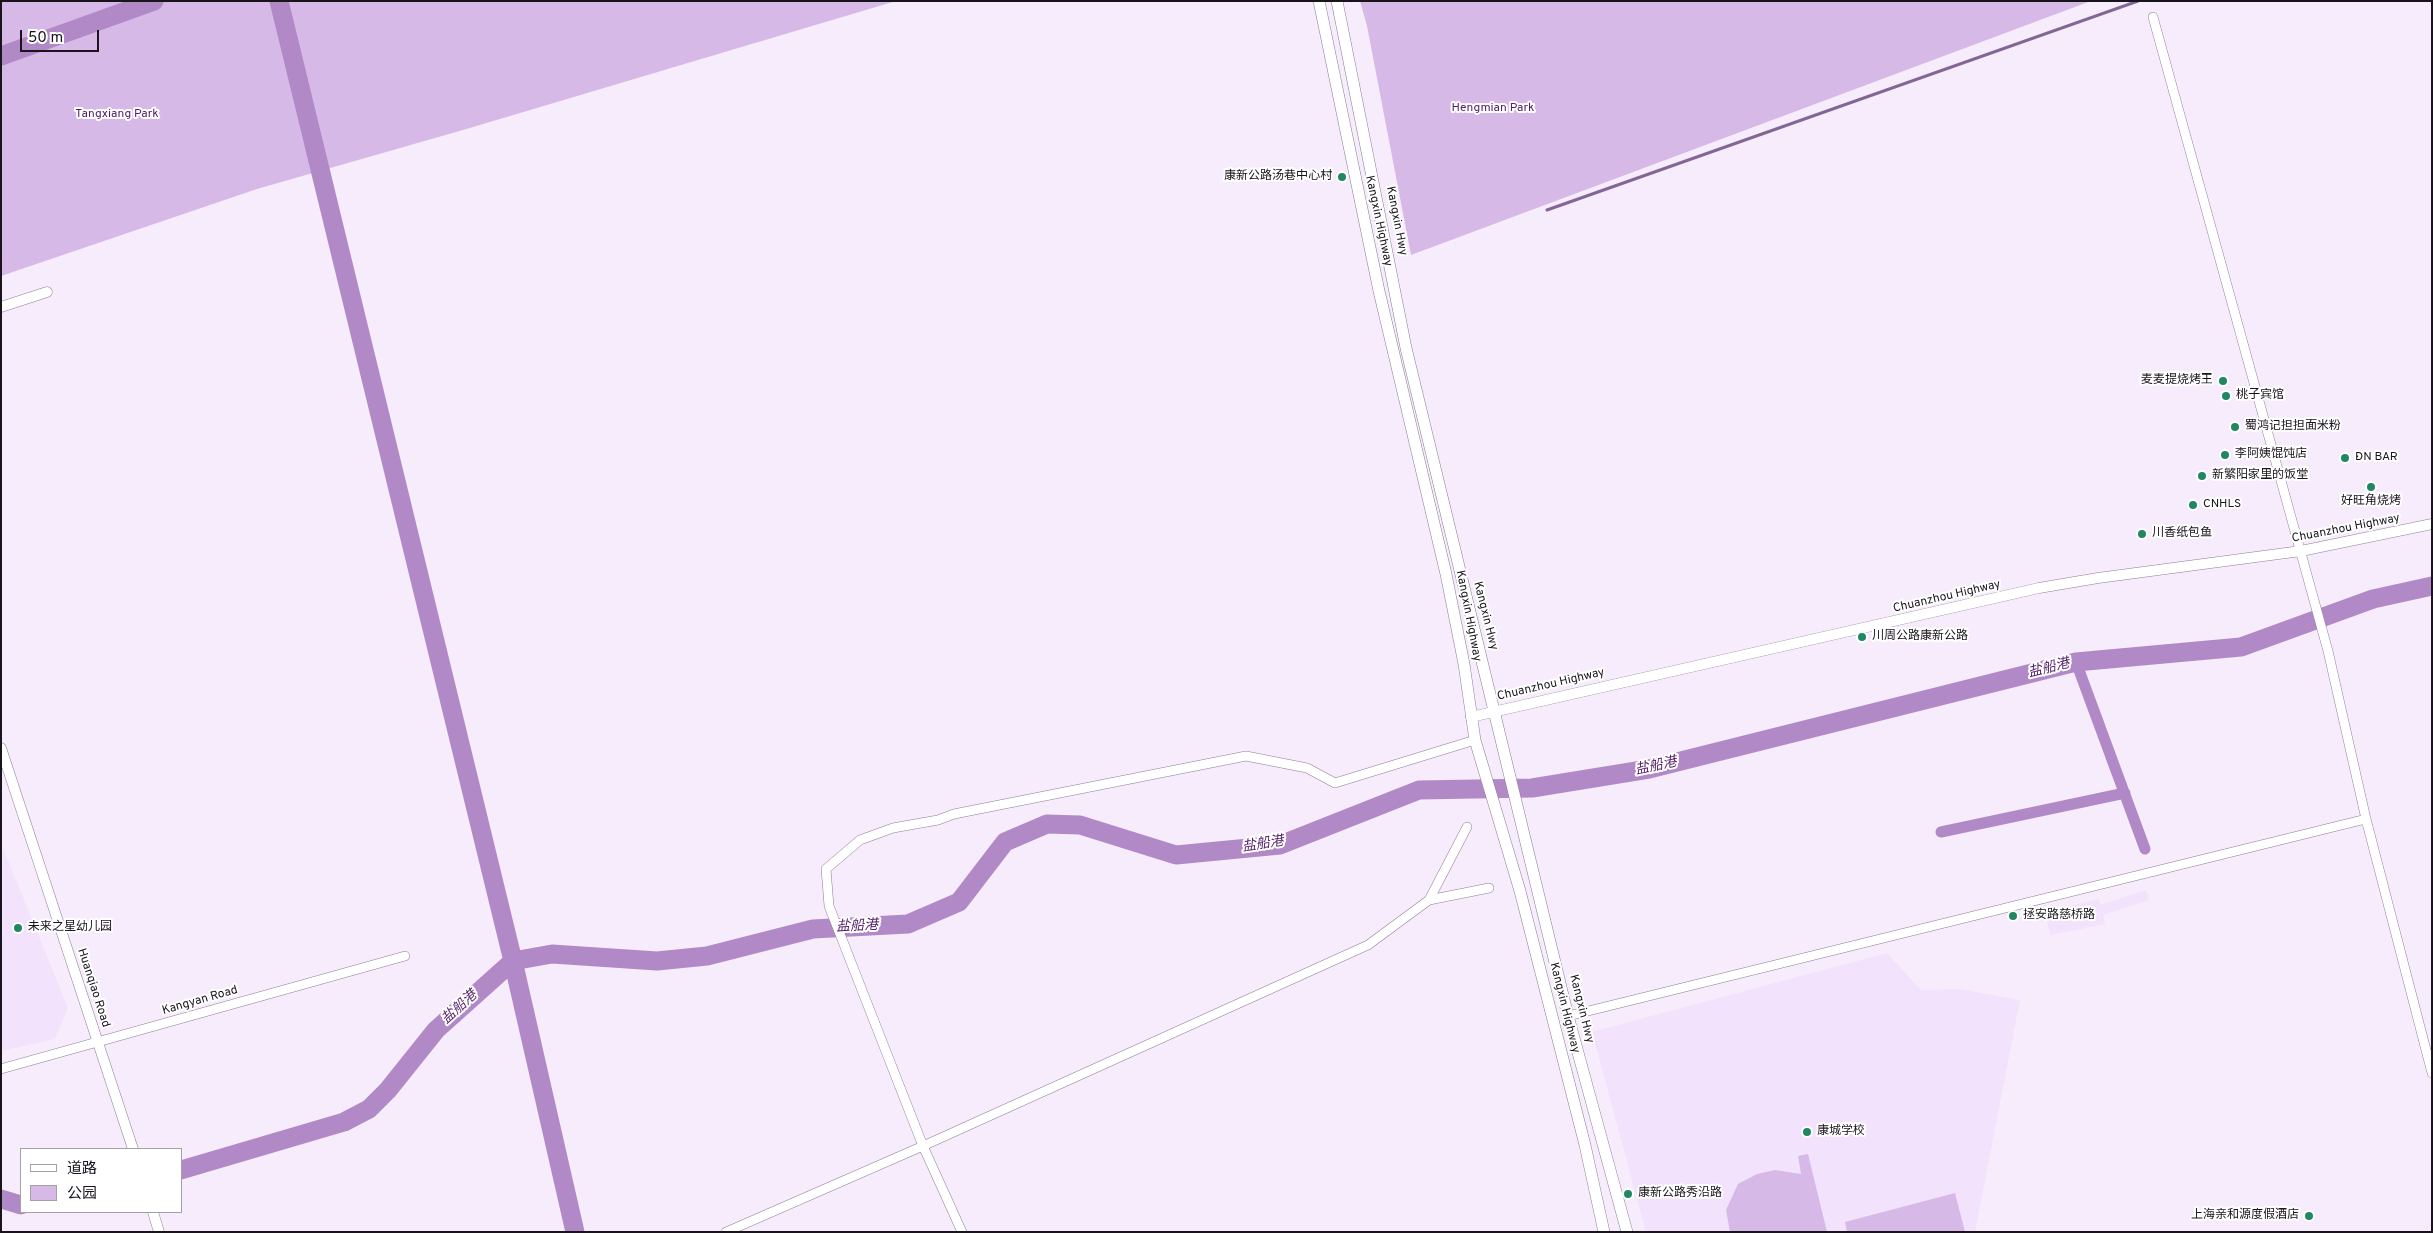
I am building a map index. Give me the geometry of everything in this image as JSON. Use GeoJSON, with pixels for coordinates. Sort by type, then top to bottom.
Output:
{"type":"FeatureCollection","features":[{"type":"Feature","properties":{"kind":"main road","name":"Kangxin Highway"},"geometry":{"type":"LineString","coordinates":[[1320,1],[1378,291],[1446,574],[1464,664],[1475,740],[1520,891],[1585,1145],[1604,1232]]}},
{"type":"Feature","properties":{"kind":"main road","name":"Kangxin Hwy"},"geometry":{"type":"LineString","coordinates":[[1337,1],[1361,114],[1406,348],[1568,1016],[1627,1232]]}},
{"type":"Feature","properties":{"kind":"street"},"geometry":{"type":"LineString","coordinates":[[2153,17],[2314,598],[2366,819],[2432,1073]]}},
{"type":"Feature","properties":{"kind":"street"},"geometry":{"type":"LineString","coordinates":[[1,307],[47,292]]}},
{"type":"Feature","properties":{"kind":"street","name":"Chuanzhou Highway"},"geometry":{"type":"LineString","coordinates":[[1471,717],[2039,588],[2098,578],[2301,551],[2432,524]]}},
{"type":"Feature","properties":{"kind":"street"},"geometry":{"type":"LineString","coordinates":[[962,1232],[923,1146],[829,906],[826,869],[860,840],[893,828],[954,814],[1246,756],[1307,768],[1335,783],[1475,740]]}},
{"type":"Feature","properties":{"kind":"street","name":"Huanqiao Road"},"geometry":{"type":"LineString","coordinates":[[1,748],[133,1148]]}},
{"type":"Feature","properties":{"kind":"street"},"geometry":{"type":"LineString","coordinates":[[1568,1016],[2366,819]]}},
{"type":"Feature","properties":{"kind":"street"},"geometry":{"type":"LineString","coordinates":[[1430,900],[1467,827]]}},
{"type":"Feature","properties":{"kind":"street"},"geometry":{"type":"LineString","coordinates":[[726,1232],[923,1146],[1368,945],[1430,900],[1488,888]]}},
{"type":"Feature","properties":{"kind":"street","name":"Kangyan Road"},"geometry":{"type":"LineString","coordinates":[[1,1069],[405,956]]}},
{"type":"Feature","properties":{"kind":"street"},"geometry":{"type":"LineString","coordinates":[[153,1213],[159,1232]]}},
{"type":"Feature","properties":{"kind":"shaded area","name":"未来之星幼儿园"},"geometry":{"type":"Polygon","coordinates":[[[3,848],[68,1008],[55,1039],[1,1051],[3,848]]]}},
{"type":"Feature","properties":{"kind":"shaded area"},"geometry":{"type":"Polygon","coordinates":[[[2146,890],[2149,900],[2103,915],[2105,924],[2050,935],[2045,912],[2099,899],[2100,905],[2146,890]]]}},
{"type":"Feature","properties":{"kind":"shaded area","name":"康城学校"},"geometry":{"type":"Polygon","coordinates":[[[1887,953],[1921,990],[1959,989],[2020,1000],[1975,1232],[1646,1232],[1592,1032],[1887,953]]]}},
{"type":"Feature","properties":{"kind":"green space","name":"Tangxiang Park"},"geometry":{"type":"Polygon","coordinates":[[[1,1],[896,1],[463,130],[257,189],[1,276],[1,1]]]}},
{"type":"Feature","properties":{"kind":"green space","name":"Hengmian Park"},"geometry":{"type":"Polygon","coordinates":[[[1360,1],[2091,1],[1411,255],[1367,26],[1360,1]]]}},
{"type":"Feature","properties":{"kind":"green space"},"geometry":{"type":"Polygon","coordinates":[[[1808,1154],[1827,1232],[1730,1232],[1726,1210],[1738,1184],[1757,1174],[1775,1170],[1801,1174],[1798,1156],[1808,1154]]]}},
{"type":"Feature","properties":{"kind":"green space"},"geometry":{"type":"Polygon","coordinates":[[[1955,1193],[1965,1232],[1847,1232],[1845,1222],[1955,1193]]]}},
{"type":"Feature","properties":{"kind":"waterway"},"geometry":{"type":"LineString","coordinates":[[1,56],[154,1]]}},
{"type":"Feature","properties":{"kind":"waterway"},"geometry":{"type":"LineString","coordinates":[[279,1],[513,961],[575,1232]]}},
{"type":"Feature","properties":{"kind":"waterway"},"geometry":{"type":"LineString","coordinates":[[1547,210],[2138,1]]}},
{"type":"Feature","properties":{"kind":"waterway","name":"盐船港"},"geometry":{"type":"LineString","coordinates":[[182,1170],[344,1122],[369,1109],[388,1090],[436,1030],[513,961],[552,954],[657,961],[707,956],[813,929],[908,924],[959,902],[1005,842],[1047,824],[1080,825],[1176,855],[1280,845],[1419,790],[1532,788],[1649,769],[2076,662],[2241,647],[2373,599],[2432,586]]}},
{"type":"Feature","properties":{"kind":"waterway"},"geometry":{"type":"LineString","coordinates":[[2076,662],[2145,849]]}},
{"type":"Feature","properties":{"kind":"waterway"},"geometry":{"type":"LineString","coordinates":[[1941,832],[2125,793]]}},
{"type":"Feature","properties":{"kind":"waterway","name":"盐船港"},"geometry":{"type":"LineString","coordinates":[[1,1199],[20,1205]]}},
{"type":"Feature","properties":{"kind":"place","name":"康新公路汤巷中心村"},"geometry":{"type":"Point","coordinates":[1342,177]}},
{"type":"Feature","properties":{"kind":"place","name":"麦麦提烧烤王"},"geometry":{"type":"Point","coordinates":[2223,381]}},
{"type":"Feature","properties":{"kind":"place","name":"桃子宾馆"},"geometry":{"type":"Point","coordinates":[2226,396]}},
{"type":"Feature","properties":{"kind":"place","name":"蜀鸿记担担面米粉"},"geometry":{"type":"Point","coordinates":[2235,427]}},
{"type":"Feature","properties":{"kind":"place","name":"李阿姨馄饨店"},"geometry":{"type":"Point","coordinates":[2225,455]}},
{"type":"Feature","properties":{"kind":"place","name":"D·N BAR"},"geometry":{"type":"Point","coordinates":[2345,458]}},
{"type":"Feature","properties":{"kind":"place","name":"新繁阳·家里的饭堂"},"geometry":{"type":"Point","coordinates":[2202,476]}},
{"type":"Feature","properties":{"kind":"place","name":"好旺角烧烤"},"geometry":{"type":"Point","coordinates":[2371,487]}},
{"type":"Feature","properties":{"kind":"place","name":"CNHLS"},"geometry":{"type":"Point","coordinates":[2193,505]}},
{"type":"Feature","properties":{"kind":"place","name":"川香纸包鱼"},"geometry":{"type":"Point","coordinates":[2142,534]}},
{"type":"Feature","properties":{"kind":"place","name":"川周公路康新公路"},"geometry":{"type":"Point","coordinates":[1862,637]}},
{"type":"Feature","properties":{"kind":"place","name":"拯安路慈桥路"},"geometry":{"type":"Point","coordinates":[2013,916]}},
{"type":"Feature","properties":{"kind":"place","name":"未来之星幼儿园"},"geometry":{"type":"Point","coordinates":[18,928]}},
{"type":"Feature","properties":{"kind":"place","name":"康城学校"},"geometry":{"type":"Point","coordinates":[1807,1132]}},
{"type":"Feature","properties":{"kind":"place","name":"康新公路秀沿路"},"geometry":{"type":"Point","coordinates":[1628,1194]}},
{"type":"Feature","properties":{"kind":"place","name":"上海亲和源度假酒店"},"geometry":{"type":"Point","coordinates":[2309,1216]}}]}
